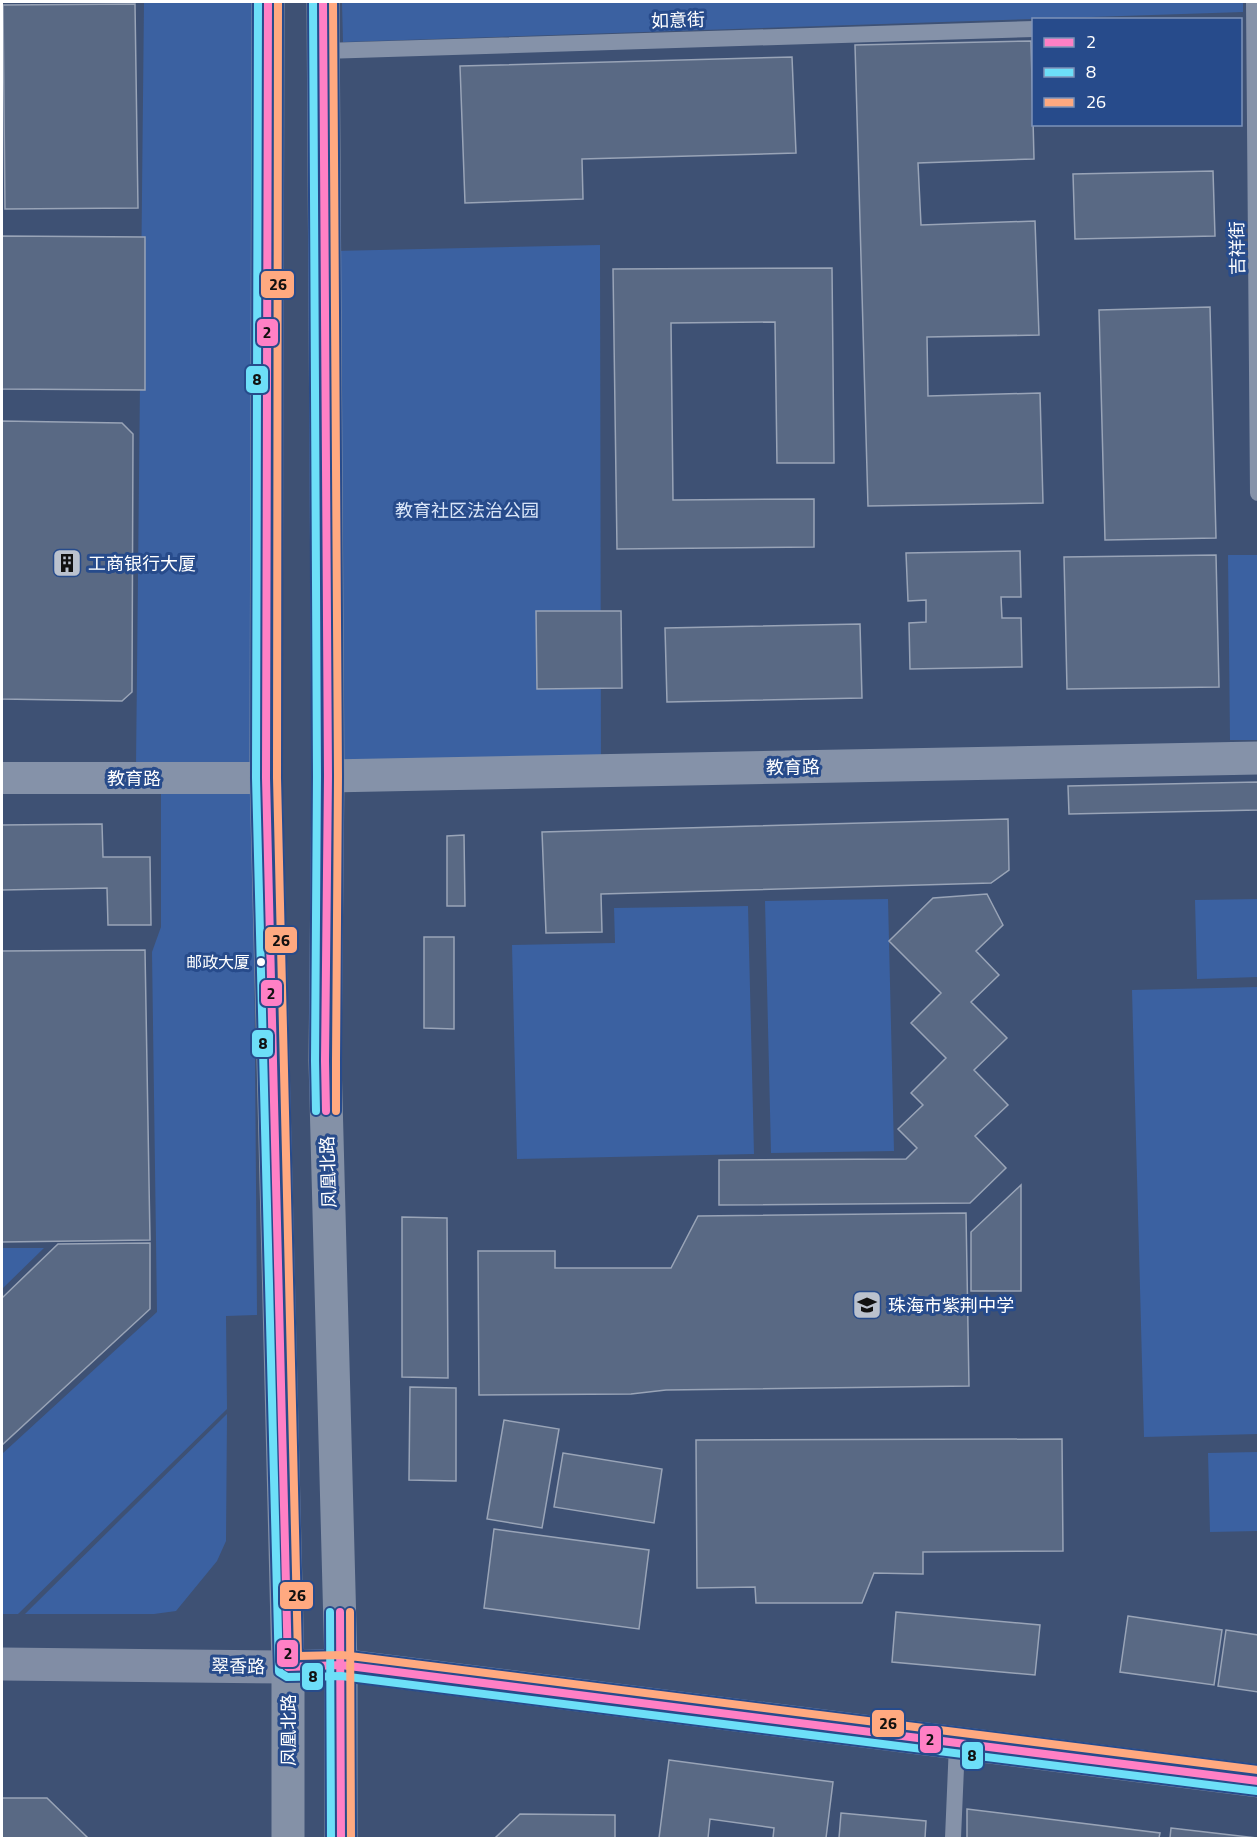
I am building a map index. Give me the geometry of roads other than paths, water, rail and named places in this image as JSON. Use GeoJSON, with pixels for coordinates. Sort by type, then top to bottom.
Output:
{"type":"FeatureCollection","features":[{"type":"Feature","properties":{"kind":"main road","name":"凤凰北路"},"geometry":{"type":"LineString","coordinates":[[268,2],[266,778],[288,1667],[288,1839]]}},
{"type":"Feature","properties":{"kind":"main road","name":"凤凰北路"},"geometry":{"type":"LineString","coordinates":[[323,2],[328,776],[325,1061],[341,1665],[341,1839]]}},
{"type":"Feature","properties":{"kind":"main road","name":"翠香路"},"geometry":{"type":"LineString","coordinates":[[2,1664],[288,1667],[341,1665],[1258,1781]]}},
{"type":"Feature","properties":{"kind":"street","name":"教育路"},"geometry":{"type":"LineString","coordinates":[[328,776],[1258,758]]}},
{"type":"Feature","properties":{"kind":"street","name":"教育路"},"geometry":{"type":"LineString","coordinates":[[2,778],[266,778]]}},
{"type":"Feature","properties":{"kind":"lane","name":"吉祥街"},"geometry":{"type":"LineString","coordinates":[[1254,2],[1251,23],[1258,494]]}},
{"type":"Feature","properties":{"kind":"lane","name":"如意街"},"geometry":{"type":"LineString","coordinates":[[323,51],[1032,29]]}},
{"type":"Feature","properties":{"kind":"lane"},"geometry":{"type":"LineString","coordinates":[[953,1839],[957,1744]]}},
{"type":"Feature","properties":{"kind":"place","name":"工商银行大厦"},"geometry":{"type":"Point","coordinates":[67,563]}},
{"type":"Feature","properties":{"kind":"place","name":"邮政大厦"},"geometry":{"type":"Point","coordinates":[261,962]}},
{"type":"Feature","properties":{"kind":"place","name":"珠海市紫荆中学"},"geometry":{"type":"Point","coordinates":[867,1305]}},
{"type":"Feature","properties":{"kind":"park label","name":"教育社区法治公园"},"geometry":{"type":"Point","coordinates":[467,510]}}]}
